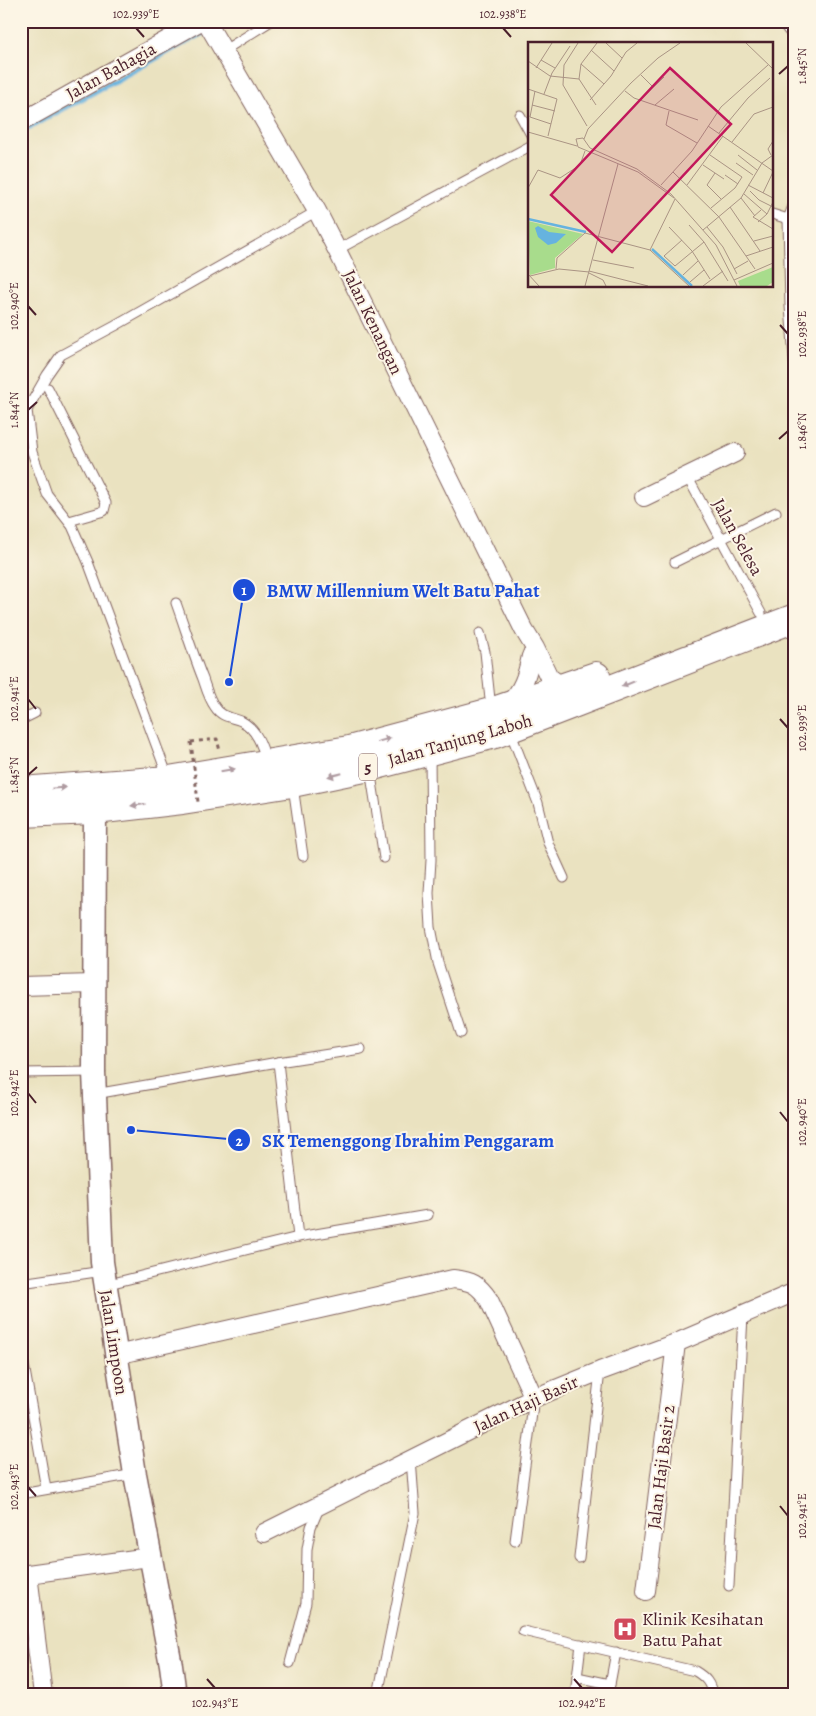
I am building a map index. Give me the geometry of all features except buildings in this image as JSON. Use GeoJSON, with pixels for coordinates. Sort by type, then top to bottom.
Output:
{"type":"FeatureCollection","features":[{"type":"Feature","properties":{"kind":"highway","name":"Jalan Tanjung Laboh"},"geometry":{"type":"LineString","coordinates":[[553,698],[733,626],[795,598]]}},
{"type":"Feature","properties":{"kind":"highway","name":"Jalan Tanjung Laboh"},"geometry":{"type":"LineString","coordinates":[[21,813],[96,798],[169,780],[350,750],[502,716],[795,618]]}},
{"type":"Feature","properties":{"kind":"highway","name":"Jalan Tanjung Laboh"},"geometry":{"type":"LineString","coordinates":[[21,790],[96,798],[182,800],[292,783],[370,767],[496,734],[502,716]]}},
{"type":"Feature","properties":{"kind":"street","name":"Jalan Bahagia"},"geometry":{"type":"LineString","coordinates":[[21,122],[211,32]]}},
{"type":"Feature","properties":{"kind":"street","name":"Jalan Kenangan"},"geometry":{"type":"LineString","coordinates":[[211,32],[316,210],[337,250],[524,630],[536,648],[549,677],[557,683],[553,698]]}},
{"type":"Feature","properties":{"kind":"street"},"geometry":{"type":"LineString","coordinates":[[644,497],[736,453]]}},
{"type":"Feature","properties":{"kind":"street","name":"Jalan Kenangan"},"geometry":{"type":"LineString","coordinates":[[524,630],[531,656],[553,698]]}},
{"type":"Feature","properties":{"kind":"street","name":"Jalan Kenangan"},"geometry":{"type":"LineString","coordinates":[[502,716],[523,686],[531,656]]}},
{"type":"Feature","properties":{"kind":"street","name":"Jalan Limpoon"},"geometry":{"type":"LineString","coordinates":[[96,798],[94,1083],[104,1278],[149,1557],[171,1665],[175,1695]]}},
{"type":"Feature","properties":{"kind":"street"},"geometry":{"type":"LineString","coordinates":[[21,986],[94,984]]}},
{"type":"Feature","properties":{"kind":"street"},"geometry":{"type":"LineString","coordinates":[[116,1355],[452,1279],[463,1280],[474,1283],[489,1300],[534,1398]]}},
{"type":"Feature","properties":{"kind":"street","name":"Jalan Haji Basir"},"geometry":{"type":"LineString","coordinates":[[264,1533],[534,1398],[600,1371],[676,1344],[795,1292]]}},
{"type":"Feature","properties":{"kind":"street","name":"Jalan Haji Basir 2"},"geometry":{"type":"LineString","coordinates":[[646,1591],[676,1344]]}},
{"type":"Feature","properties":{"kind":"street"},"geometry":{"type":"LineString","coordinates":[[43,1695],[25,1574],[149,1557]]}},
{"type":"Feature","properties":{"kind":"lane"},"geometry":{"type":"LineString","coordinates":[[211,32],[271,21]]}},
{"type":"Feature","properties":{"kind":"lane"},"geometry":{"type":"LineString","coordinates":[[781,21],[795,39]]}},
{"type":"Feature","properties":{"kind":"lane"},"geometry":{"type":"LineString","coordinates":[[520,115],[528,129]]}},
{"type":"Feature","properties":{"kind":"lane"},"geometry":{"type":"LineString","coordinates":[[337,250],[528,147]]}},
{"type":"Feature","properties":{"kind":"lane"},"geometry":{"type":"LineString","coordinates":[[795,201],[788,219],[790,306],[795,372]]}},
{"type":"Feature","properties":{"kind":"lane"},"geometry":{"type":"LineString","coordinates":[[169,780],[88,562],[69,521],[47,494],[32,452],[24,408],[61,355],[316,210]]}},
{"type":"Feature","properties":{"kind":"lane"},"geometry":{"type":"LineString","coordinates":[[774,215],[788,219]]}},
{"type":"Feature","properties":{"kind":"lane"},"geometry":{"type":"LineString","coordinates":[[48,388],[106,503],[104,510],[69,521]]}},
{"type":"Feature","properties":{"kind":"lane","name":"Jalan Selesa"},"geometry":{"type":"LineString","coordinates":[[687,476],[761,613]]}},
{"type":"Feature","properties":{"kind":"lane"},"geometry":{"type":"LineString","coordinates":[[675,562],[722,541],[776,512]]}},
{"type":"Feature","properties":{"kind":"lane"},"geometry":{"type":"LineString","coordinates":[[176,603],[193,654],[215,708],[222,715],[240,720],[254,731],[262,746],[268,764]]}},
{"type":"Feature","properties":{"kind":"lane"},"geometry":{"type":"LineString","coordinates":[[480,633],[502,716],[538,803],[548,843],[564,878]]}},
{"type":"Feature","properties":{"kind":"lane"},"geometry":{"type":"LineString","coordinates":[[21,720],[35,713]]}},
{"type":"Feature","properties":{"kind":"lane"},"geometry":{"type":"LineString","coordinates":[[430,750],[431,860],[429,893],[431,927],[438,963],[461,1033]]}},
{"type":"Feature","properties":{"kind":"lane"},"geometry":{"type":"LineString","coordinates":[[370,767],[384,858]]}},
{"type":"Feature","properties":{"kind":"lane"},"geometry":{"type":"LineString","coordinates":[[292,783],[303,856]]}},
{"type":"Feature","properties":{"kind":"lane"},"geometry":{"type":"LineString","coordinates":[[21,1073],[94,1083],[278,1062],[361,1049]]}},
{"type":"Feature","properties":{"kind":"lane"},"geometry":{"type":"LineString","coordinates":[[278,1062],[298,1237]]}},
{"type":"Feature","properties":{"kind":"lane"},"geometry":{"type":"LineString","coordinates":[[21,1284],[104,1278],[298,1237],[428,1214]]}},
{"type":"Feature","properties":{"kind":"lane"},"geometry":{"type":"LineString","coordinates":[[729,1586],[743,1315]]}},
{"type":"Feature","properties":{"kind":"lane"},"geometry":{"type":"LineString","coordinates":[[21,1348],[46,1489]]}},
{"type":"Feature","properties":{"kind":"lane"},"geometry":{"type":"LineString","coordinates":[[579,1558],[600,1371]]}},
{"type":"Feature","properties":{"kind":"lane"},"geometry":{"type":"LineString","coordinates":[[515,1542],[534,1398]]}},
{"type":"Feature","properties":{"kind":"lane"},"geometry":{"type":"LineString","coordinates":[[378,1695],[415,1514],[411,1459]]}},
{"type":"Feature","properties":{"kind":"lane"},"geometry":{"type":"LineString","coordinates":[[21,1494],[135,1474]]}},
{"type":"Feature","properties":{"kind":"lane"},"geometry":{"type":"LineString","coordinates":[[290,1663],[306,1603],[307,1549],[311,1527],[320,1506]]}},
{"type":"Feature","properties":{"kind":"lane"},"geometry":{"type":"LineString","coordinates":[[523,1631],[695,1671],[706,1678],[712,1695]]}},
{"type":"Feature","properties":{"kind":"lane"},"geometry":{"type":"LineString","coordinates":[[575,1695],[581,1644]]}},
{"type":"Feature","properties":{"kind":"lane"},"geometry":{"type":"LineString","coordinates":[[608,1695],[616,1652]]}},
{"type":"Feature","properties":{"kind":"lane"},"geometry":{"type":"LineString","coordinates":[[577,1677],[610,1684]]}},
{"type":"Feature","properties":{"kind":"path"},"geometry":{"type":"LineString","coordinates":[[198,802],[191,742],[217,739]]}},
{"type":"Feature","properties":{"kind":"waterway"},"geometry":{"type":"LineString","coordinates":[[21,132],[225,21]]}},
{"type":"Feature","properties":{"kind":"place","name":"BMW Millennium Welt Batu Pahat"},"geometry":{"type":"Point","coordinates":[229,682]}},
{"type":"Feature","properties":{"kind":"place","name":"SK Temenggong Ibrahim Penggaram"},"geometry":{"type":"Point","coordinates":[131,1130]}},
{"type":"Feature","properties":{"kind":"place","name":"Klinik Kesihatan Batu Pahat"},"geometry":{"type":"Point","coordinates":[625,1629]}}]}
